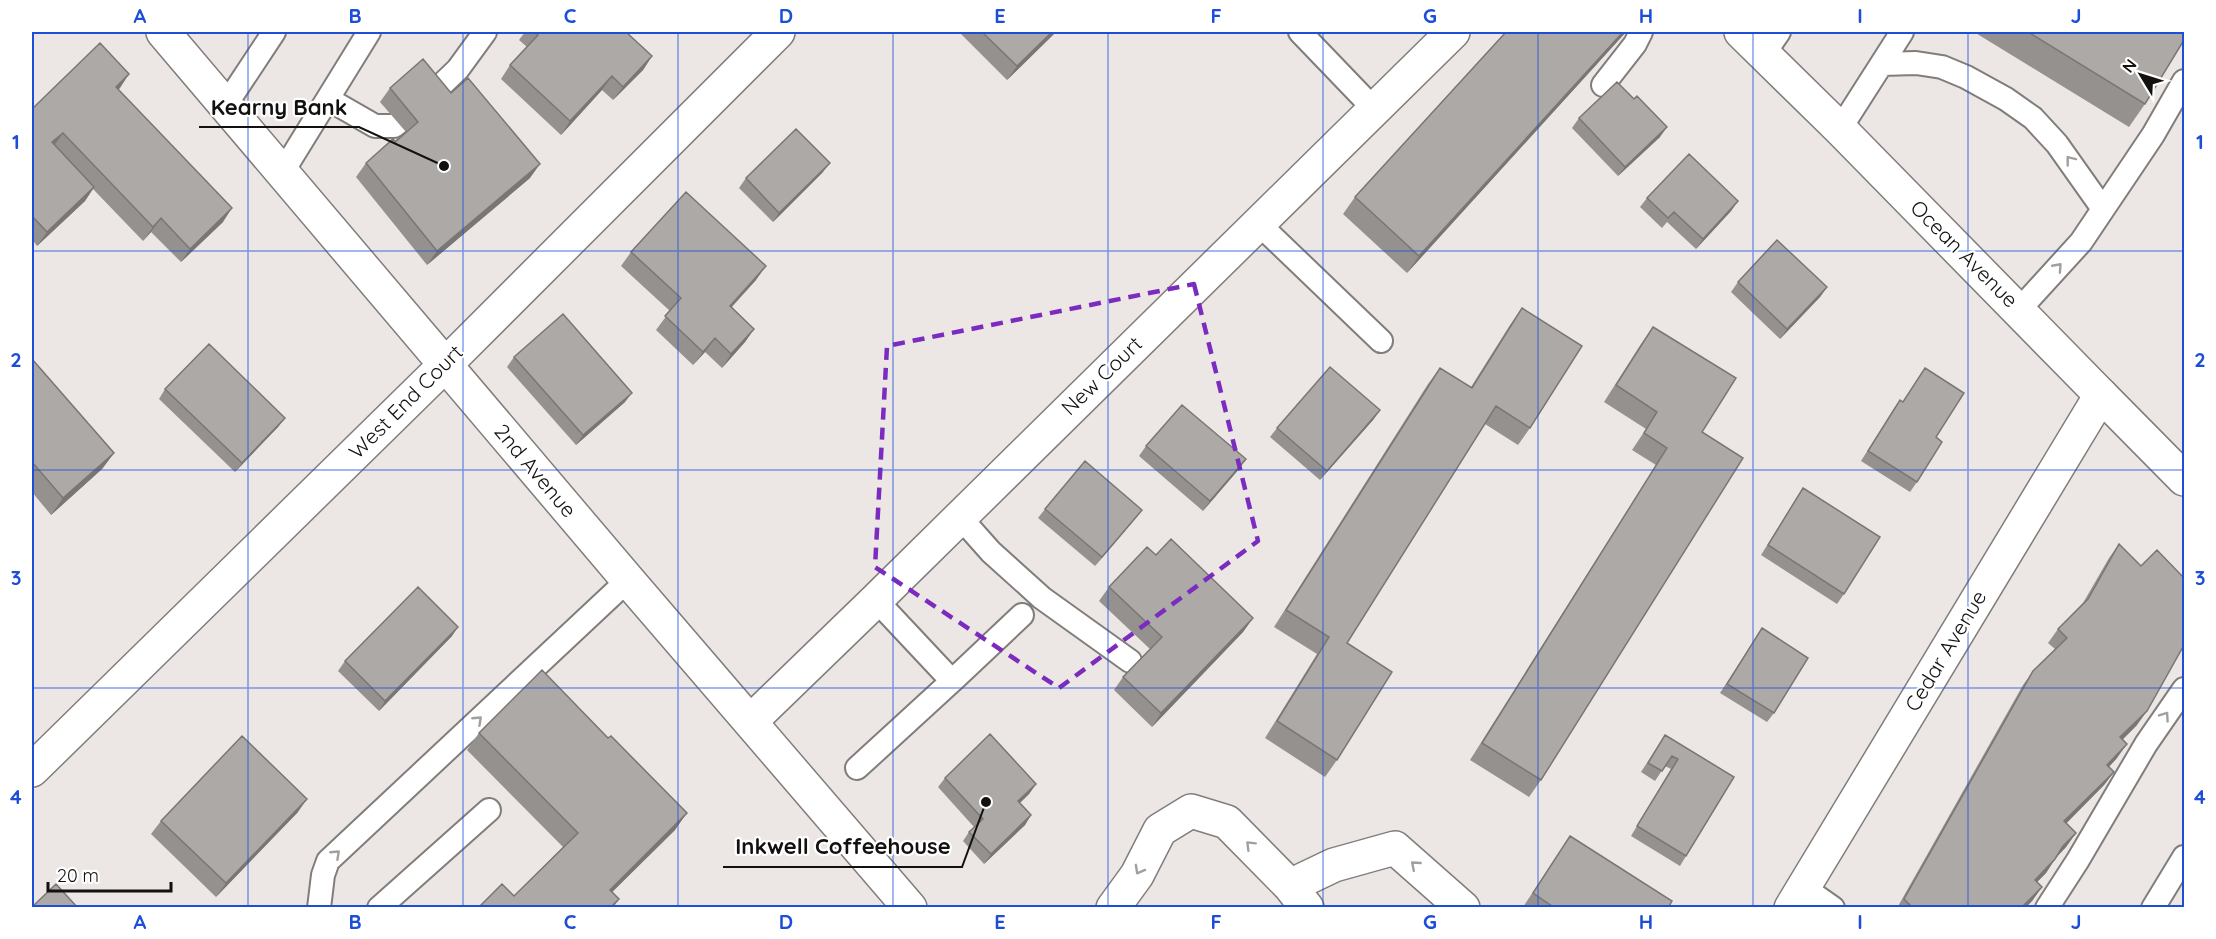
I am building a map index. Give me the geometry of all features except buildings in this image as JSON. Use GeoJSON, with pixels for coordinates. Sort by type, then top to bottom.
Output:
{"type":"FeatureCollection","features":[{"type":"Feature","properties":{"kind":"street","name":"2nd Avenue"},"geometry":{"type":"LineString","coordinates":[[162,32],[910,908]]}},
{"type":"Feature","properties":{"kind":"street","name":"West End Court"},"geometry":{"type":"LineString","coordinates":[[32,770],[445,365],[778,32]]}},
{"type":"Feature","properties":{"kind":"street","name":"New Court"},"geometry":{"type":"LineString","coordinates":[[751,721],[1453,32]]}},
{"type":"Feature","properties":{"kind":"street","name":"Ocean Avenue"},"geometry":{"type":"LineString","coordinates":[[1741,32],[1771,43],[1840,129],[2184,479]]}},
{"type":"Feature","properties":{"kind":"street","name":"Cedar Avenue"},"geometry":{"type":"LineString","coordinates":[[1797,897],[2101,395]]}},
{"type":"Feature","properties":{"kind":"street"},"geometry":{"type":"LineString","coordinates":[[1113,908],[1137,875],[1160,830],[1191,812],[1227,822],[1299,897],[1334,865],[1395,848],[1463,908]]}},
{"type":"Feature","properties":{"kind":"lane"},"geometry":{"type":"LineString","coordinates":[[225,106],[274,32]]}},
{"type":"Feature","properties":{"kind":"lane"},"geometry":{"type":"LineString","coordinates":[[282,174],[369,32]]}},
{"type":"Feature","properties":{"kind":"lane"},"geometry":{"type":"LineString","coordinates":[[431,95],[458,69],[485,32]]}},
{"type":"Feature","properties":{"kind":"lane"},"geometry":{"type":"LineString","coordinates":[[1300,32],[1374,109]]}},
{"type":"Feature","properties":{"kind":"lane"},"geometry":{"type":"LineString","coordinates":[[1603,85],[1635,44],[1641,32]]}},
{"type":"Feature","properties":{"kind":"lane"},"geometry":{"type":"LineString","coordinates":[[1840,129],[1902,32]]}},
{"type":"Feature","properties":{"kind":"lane"},"geometry":{"type":"LineString","coordinates":[[1882,64],[1916,63],[1942,68],[1966,77],[2006,99],[2033,118],[2057,144],[2103,208]]}},
{"type":"Feature","properties":{"kind":"lane"},"geometry":{"type":"LineString","coordinates":[[2019,310],[2081,242],[2153,135],[2184,81]]}},
{"type":"Feature","properties":{"kind":"lane"},"geometry":{"type":"LineString","coordinates":[[328,99],[375,126],[394,126],[398,123]]}},
{"type":"Feature","properties":{"kind":"lane"},"geometry":{"type":"LineString","coordinates":[[1258,223],[1381,342]]}},
{"type":"Feature","properties":{"kind":"lane"},"geometry":{"type":"LineString","coordinates":[[959,516],[992,552],[1042,598],[1130,661]]}},
{"type":"Feature","properties":{"kind":"lane"},"geometry":{"type":"LineString","coordinates":[[319,908],[323,875],[328,861],[628,580]]}},
{"type":"Feature","properties":{"kind":"lane"},"geometry":{"type":"LineString","coordinates":[[876,600],[952,681]]}},
{"type":"Feature","properties":{"kind":"lane"},"geometry":{"type":"LineString","coordinates":[[857,768],[1022,615]]}},
{"type":"Feature","properties":{"kind":"lane"},"geometry":{"type":"LineString","coordinates":[[2047,908],[2146,744],[2184,689]]}},
{"type":"Feature","properties":{"kind":"lane"},"geometry":{"type":"LineString","coordinates":[[379,908],[489,810]]}},
{"type":"Feature","properties":{"kind":"lane"},"geometry":{"type":"LineString","coordinates":[[2153,908],[2184,857]]}},
{"type":"Feature","properties":{"kind":"lane"},"geometry":{"type":"LineString","coordinates":[[1797,897],[1833,908]]}},
{"type":"Feature","properties":{"kind":"highlighted area"},"geometry":{"type":"Polygon","coordinates":[[[1194,284],[1258,541],[1059,688],[875,567],[887,346],[1194,284]]]}},
{"type":"Feature","properties":{"kind":"place","name":"Kearny Bank"},"geometry":{"type":"Point","coordinates":[444,166]}},
{"type":"Feature","properties":{"kind":"place","name":"Inkwell Coffeehouse"},"geometry":{"type":"Point","coordinates":[986,802]}}]}
